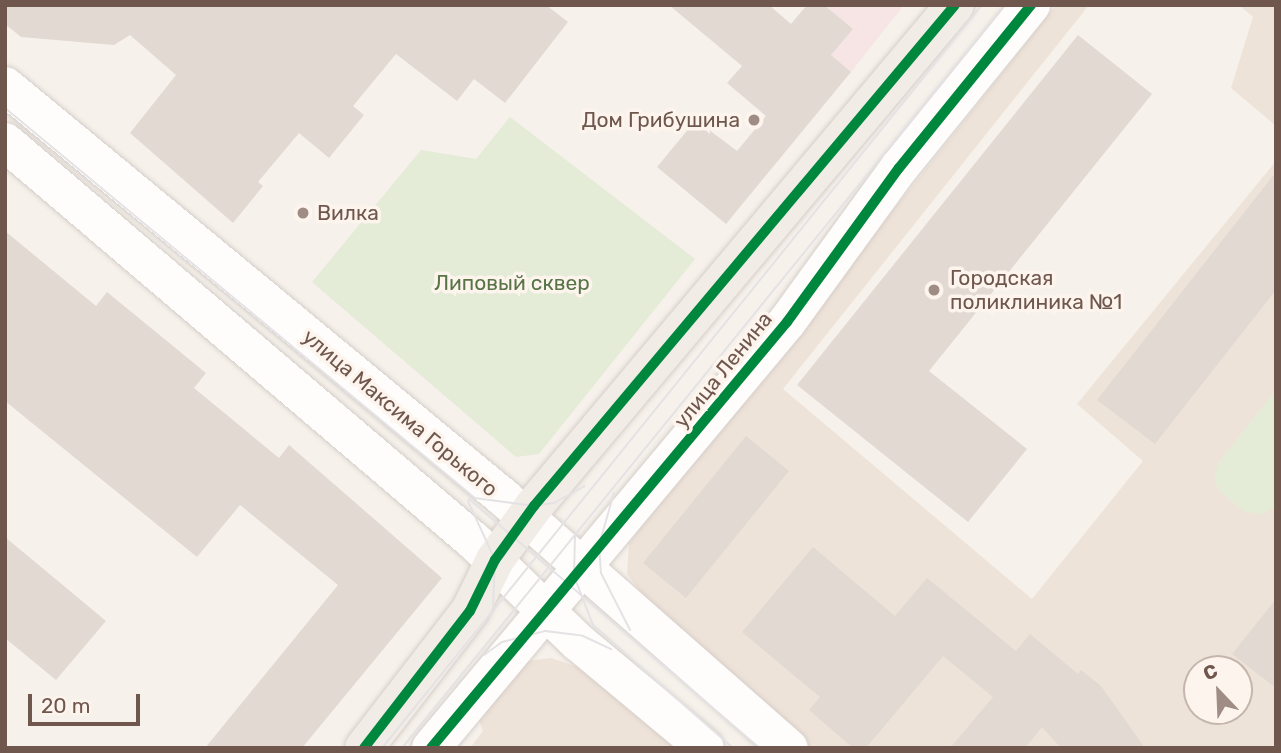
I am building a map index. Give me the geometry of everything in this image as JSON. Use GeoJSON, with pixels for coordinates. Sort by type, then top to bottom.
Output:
{"type":"FeatureCollection","features":[{"type":"Feature","properties":{"kind":"main road"},"geometry":{"type":"LineString","coordinates":[[364,748],[470,611],[495,560],[525,518],[955,5]]}},
{"type":"Feature","properties":{"kind":"street","name":"улица Ленина"},"geometry":{"type":"LineString","coordinates":[[431,748],[788,322],[899,168],[1031,5]]}},
{"type":"Feature","properties":{"kind":"street","name":"улица Максима Горького"},"geometry":{"type":"LineString","coordinates":[[5,86],[525,518],[579,570],[789,748]]}},
{"type":"Feature","properties":{"kind":"street"},"geometry":{"type":"LineString","coordinates":[[5,142],[495,560],[544,611],[705,748]]}},
{"type":"Feature","properties":{"kind":"shaded area"},"geometry":{"type":"Polygon","coordinates":[[[824,5],[904,5],[851,72],[831,55],[852,29],[824,5]]]}},
{"type":"Feature","properties":{"kind":"shaded area"},"geometry":{"type":"Polygon","coordinates":[[[1056,5],[1089,5],[783,389],[1032,599],[1143,461],[1077,404],[1276,161],[1276,748],[807,748],[671,632],[627,574],[629,543],[1056,5]]]}},
{"type":"Feature","properties":{"kind":"shaded area"},"geometry":{"type":"Polygon","coordinates":[[[1239,5],[1276,5],[1276,126],[1231,88],[1253,17],[1239,5]]]}},
{"type":"Feature","properties":{"kind":"shaded area"},"geometry":{"type":"Polygon","coordinates":[[[551,658],[578,667],[691,748],[470,748],[483,731],[476,713],[527,661],[551,658]]]}},
{"type":"Feature","properties":{"kind":"green space","name":"Липовый сквер"},"geometry":{"type":"Polygon","coordinates":[[[510,117],[695,259],[539,454],[516,457],[312,282],[421,150],[476,159],[510,117]]]}},
{"type":"Feature","properties":{"kind":"green space"},"geometry":{"type":"Polygon","coordinates":[[[1276,390],[1276,507],[1261,514],[1245,512],[1220,492],[1214,480],[1218,463],[1276,390]]]}},
{"type":"Feature","properties":{"kind":"building"},"geometry":{"type":"Polygon","coordinates":[[[5,5],[546,5],[568,22],[505,103],[474,79],[457,101],[396,54],[353,106],[364,115],[329,158],[299,133],[258,182],[263,186],[233,223],[130,133],[176,75],[130,35],[114,45],[21,37],[5,24],[5,5]]]}},
{"type":"Feature","properties":{"kind":"building","name":"Дом Грибушина"},"geometry":{"type":"Polygon","coordinates":[[[669,5],[769,5],[791,24],[807,5],[824,5],[853,29],[831,55],[851,72],[726,224],[657,167],[696,120],[737,151],[766,116],[727,83],[742,66],[669,5]]]}},
{"type":"Feature","properties":{"kind":"building","name":"Городская поликлиника №1"},"geometry":{"type":"Polygon","coordinates":[[[1078,35],[1152,94],[929,371],[1027,449],[968,522],[797,385],[1078,35]]]}},
{"type":"Feature","properties":{"kind":"building"},"geometry":{"type":"Polygon","coordinates":[[[1276,172],[1276,290],[1155,444],[1097,400],[1276,172]]]}},
{"type":"Feature","properties":{"kind":"building"},"geometry":{"type":"Polygon","coordinates":[[[5,231],[96,306],[107,292],[206,373],[194,388],[279,458],[289,445],[442,578],[302,748],[205,748],[338,585],[240,505],[197,557],[5,401],[5,231]]]}},
{"type":"Feature","properties":{"kind":"building"},"geometry":{"type":"Polygon","coordinates":[[[746,436],[789,471],[686,598],[643,563],[746,436]]]}},
{"type":"Feature","properties":{"kind":"building"},"geometry":{"type":"Polygon","coordinates":[[[5,537],[106,621],[56,680],[5,638],[5,537]]]}},
{"type":"Feature","properties":{"kind":"building"},"geometry":{"type":"Polygon","coordinates":[[[813,547],[895,616],[927,578],[1016,651],[1030,634],[1078,674],[1081,670],[1101,686],[1145,748],[1061,748],[1042,727],[1025,748],[950,748],[993,697],[943,656],[866,748],[853,748],[809,710],[820,697],[742,632],[813,547]]]}},
{"type":"Feature","properties":{"kind":"building"},"geometry":{"type":"Polygon","coordinates":[[[1276,599],[1276,688],[1253,670],[1253,655],[1232,654],[1276,599]]]}},
{"type":"Feature","properties":{"kind":"tram line"},"geometry":{"type":"LineString","coordinates":[[382,748],[982,5]]}},
{"type":"Feature","properties":{"kind":"tram line"},"geometry":{"type":"LineString","coordinates":[[402,748],[1005,5]]}},
{"type":"Feature","properties":{"kind":"tram line"},"geometry":{"type":"LineString","coordinates":[[5,108],[475,498],[534,506],[554,503],[585,486]]}},
{"type":"Feature","properties":{"kind":"tram line"},"geometry":{"type":"LineString","coordinates":[[614,493],[599,545],[601,573],[630,630]]}},
{"type":"Feature","properties":{"kind":"tram line"},"geometry":{"type":"LineString","coordinates":[[469,499],[760,748]]}},
{"type":"Feature","properties":{"kind":"tram line"},"geometry":{"type":"LineString","coordinates":[[468,501],[495,560],[493,607]]}},
{"type":"Feature","properties":{"kind":"tram line"},"geometry":{"type":"LineString","coordinates":[[575,535],[574,576],[593,625],[733,748]]}},
{"type":"Feature","properties":{"kind":"tram line"},"geometry":{"type":"LineString","coordinates":[[484,655],[502,642],[545,631],[583,636],[611,649]]}},
{"type":"Feature","properties":{"kind":"cycle path"},"geometry":{"type":"LineString","coordinates":[[364,748],[470,611],[495,560],[534,506],[955,5]]}},
{"type":"Feature","properties":{"kind":"cycle path"},"geometry":{"type":"LineString","coordinates":[[431,748],[787,322],[899,168],[1031,5]]}},
{"type":"Feature","properties":{"kind":"place","name":"Дом Грибушина"},"geometry":{"type":"Point","coordinates":[754,120]}},
{"type":"Feature","properties":{"kind":"place","name":"Вилка"},"geometry":{"type":"Point","coordinates":[303,213]}},
{"type":"Feature","properties":{"kind":"place","name":"Городская поликлиника №1"},"geometry":{"type":"Point","coordinates":[934,290]}}]}
